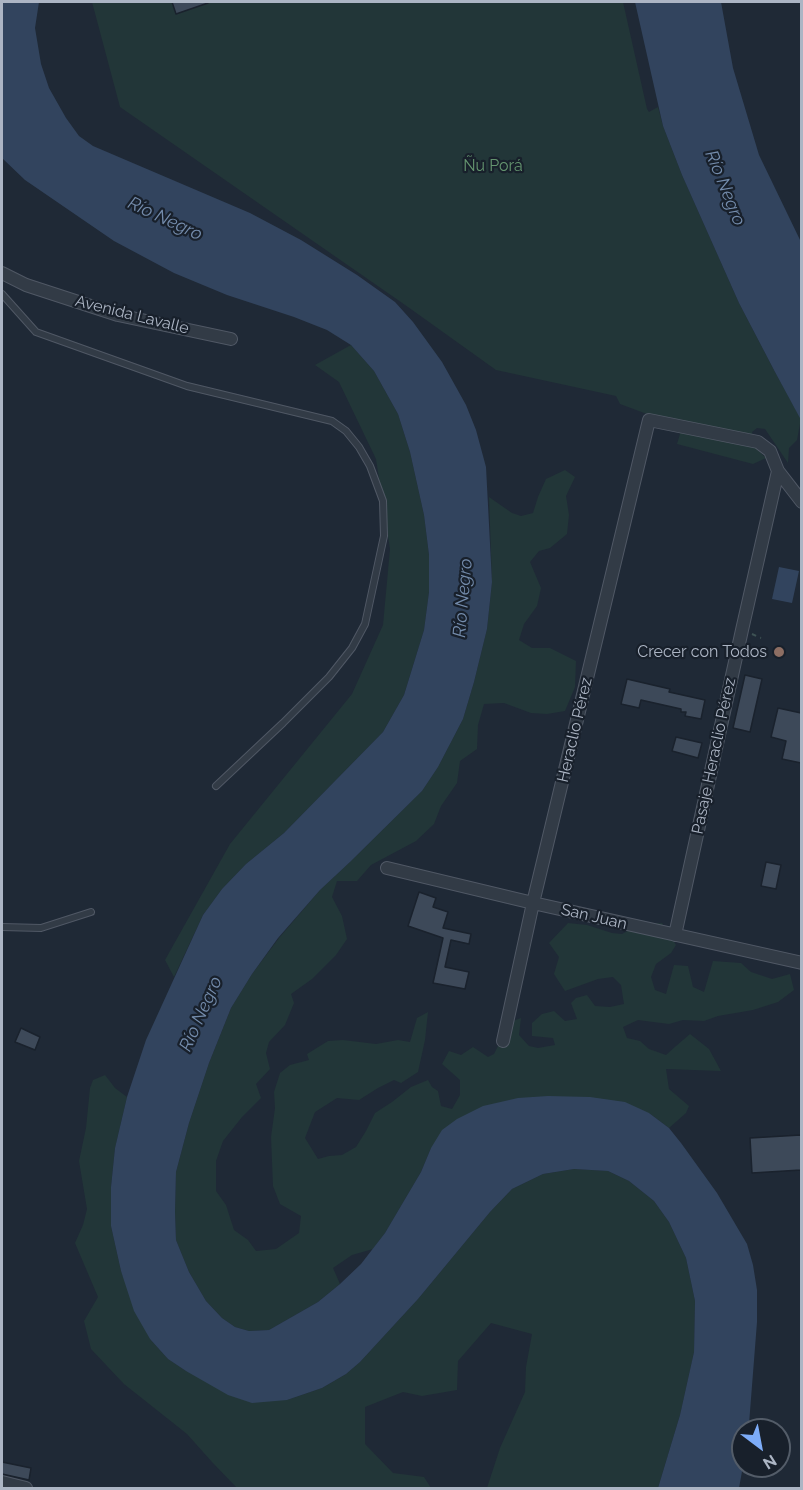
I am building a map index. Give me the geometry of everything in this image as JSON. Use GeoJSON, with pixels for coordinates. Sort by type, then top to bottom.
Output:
{"type":"FeatureCollection","features":[{"type":"Feature","properties":{"kind":"street","name":"Avenida Lavalle"},"geometry":{"type":"LineString","coordinates":[[2,273],[26,285],[118,315],[231,339]]}},
{"type":"Feature","properties":{"kind":"street","name":"Heraclio Pérez"},"geometry":{"type":"LineString","coordinates":[[503,1041],[533,903],[649,420],[758,442],[770,451],[778,471]]}},
{"type":"Feature","properties":{"kind":"street"},"geometry":{"type":"LineString","coordinates":[[778,471],[801,502]]}},
{"type":"Feature","properties":{"kind":"street","name":"Pasaje Heraclio Pérez"},"geometry":{"type":"LineString","coordinates":[[675,935],[778,471]]}},
{"type":"Feature","properties":{"kind":"street","name":"San Juan"},"geometry":{"type":"LineString","coordinates":[[387,867],[533,903],[801,963]]}},
{"type":"Feature","properties":{"kind":"street"},"geometry":{"type":"LineString","coordinates":[[2,1482],[26,1488]]}},
{"type":"Feature","properties":{"kind":"lane"},"geometry":{"type":"LineString","coordinates":[[2,294],[36,332],[187,386],[332,422],[346,430],[370,466],[383,501],[384,536],[365,624],[352,648],[329,677],[216,786]]}},
{"type":"Feature","properties":{"kind":"lane"},"geometry":{"type":"LineString","coordinates":[[2,927],[41,928],[91,912]]}},
{"type":"Feature","properties":{"kind":"green space","name":"Ñu Porá"},"geometry":{"type":"Polygon","coordinates":[[[92,2],[623,2],[647,109],[649,112],[658,107],[682,175],[739,303],[801,419],[797,440],[789,448],[788,463],[765,429],[757,428],[752,432],[756,448],[766,458],[753,464],[677,444],[684,420],[655,417],[620,404],[616,396],[496,370],[120,107],[92,2]]]}},
{"type":"Feature","properties":{"kind":"green space"},"geometry":{"type":"Polygon","coordinates":[[[351,345],[374,371],[398,414],[410,452],[424,515],[429,555],[429,592],[424,630],[404,695],[383,732],[284,833],[246,864],[222,889],[203,915],[174,977],[165,960],[230,844],[352,694],[383,625],[390,549],[376,459],[339,382],[315,365],[351,345]]]}},
{"type":"Feature","properties":{"kind":"green space"},"geometry":{"type":"Polygon","coordinates":[[[565,470],[575,477],[566,496],[569,515],[567,534],[550,548],[539,551],[530,562],[541,588],[537,606],[524,624],[519,640],[532,648],[550,648],[576,661],[575,687],[565,711],[547,714],[531,713],[504,703],[484,704],[478,725],[477,749],[460,761],[457,783],[441,806],[434,824],[416,841],[371,865],[357,881],[337,881],[332,897],[342,916],[347,939],[336,955],[312,979],[291,994],[294,1003],[285,1025],[269,1042],[266,1053],[270,1069],[256,1084],[261,1098],[223,1141],[216,1161],[216,1191],[226,1205],[234,1230],[248,1240],[256,1251],[276,1249],[299,1233],[301,1216],[280,1204],[273,1186],[271,1137],[275,1108],[274,1092],[280,1073],[290,1065],[309,1060],[307,1054],[328,1041],[343,1040],[376,1044],[398,1040],[410,1042],[417,1018],[428,1012],[418,1072],[401,1083],[394,1080],[359,1100],[337,1098],[315,1112],[305,1138],[318,1159],[342,1155],[356,1147],[375,1113],[411,1087],[428,1080],[438,1091],[441,1106],[452,1109],[460,1095],[460,1080],[442,1064],[449,1051],[461,1055],[473,1047],[488,1057],[494,1054],[510,1022],[521,1018],[519,1035],[529,1046],[538,1048],[555,1045],[553,1038],[532,1036],[532,1023],[542,1014],[554,1011],[565,1021],[577,1019],[571,1003],[576,998],[587,995],[595,1006],[610,1007],[624,1004],[621,985],[613,977],[598,979],[565,991],[554,974],[559,957],[549,943],[568,923],[587,925],[622,934],[641,924],[662,923],[676,945],[671,953],[656,964],[651,977],[655,990],[666,994],[674,965],[688,966],[693,987],[704,992],[713,961],[741,963],[751,972],[772,979],[790,974],[794,990],[778,1002],[704,1021],[683,1020],[669,1024],[638,1020],[623,1027],[627,1038],[640,1041],[649,1049],[666,1055],[690,1034],[709,1049],[721,1071],[666,1069],[669,1089],[689,1106],[686,1113],[669,1128],[649,1113],[431,1148],[421,1172],[373,1249],[352,1255],[333,1268],[340,1284],[318,1302],[269,1330],[249,1331],[235,1327],[222,1318],[206,1301],[189,1272],[176,1240],[176,1172],[209,1063],[231,1008],[252,974],[320,890],[422,791],[438,767],[463,719],[487,629],[492,582],[489,497],[512,513],[521,516],[533,513],[546,479],[565,470]]]}},
{"type":"Feature","properties":{"kind":"green space"},"geometry":{"type":"Polygon","coordinates":[[[105,1075],[115,1088],[127,1097],[115,1148],[111,1187],[111,1226],[121,1271],[150,1339],[168,1359],[186,1371],[287,1400],[322,1388],[346,1374],[360,1362],[418,1299],[512,1189],[543,1174],[574,1169],[608,1171],[629,1181],[654,1201],[669,1222],[686,1258],[695,1301],[694,1352],[680,1415],[658,1488],[487,1488],[500,1448],[525,1392],[526,1367],[532,1334],[491,1323],[458,1361],[457,1390],[422,1396],[403,1392],[365,1407],[365,1444],[393,1473],[424,1477],[431,1488],[237,1488],[187,1434],[124,1384],[91,1349],[84,1321],[98,1297],[75,1243],[87,1209],[79,1161],[86,1128],[90,1088],[93,1080],[105,1075]]]}},
{"type":"Feature","properties":{"kind":"water","name":"Río Negro"},"geometry":{"type":"Polygon","coordinates":[[[2,2],[39,2],[35,28],[41,64],[49,88],[79,136],[93,146],[250,213],[301,240],[395,302],[413,322],[442,362],[466,405],[476,430],[486,467],[492,582],[487,629],[463,719],[438,767],[422,791],[320,890],[278,938],[231,1008],[209,1063],[176,1172],[176,1240],[189,1272],[206,1301],[222,1318],[235,1327],[249,1331],[269,1330],[318,1302],[361,1264],[385,1233],[421,1172],[442,1130],[457,1119],[483,1106],[518,1098],[590,1097],[625,1102],[649,1113],[669,1128],[717,1193],[747,1244],[757,1290],[757,1322],[749,1418],[731,1418],[731,1478],[741,1478],[739,1488],[658,1488],[680,1415],[694,1352],[695,1301],[686,1258],[669,1222],[654,1201],[629,1181],[608,1171],[574,1169],[543,1174],[512,1189],[418,1299],[360,1362],[346,1374],[322,1388],[287,1400],[252,1403],[228,1395],[186,1371],[168,1359],[150,1339],[134,1311],[121,1271],[111,1226],[111,1187],[115,1148],[127,1097],[146,1040],[203,915],[222,889],[246,864],[284,833],[383,732],[404,695],[424,630],[429,592],[429,555],[424,515],[410,452],[398,414],[374,371],[351,345],[327,330],[227,295],[174,273],[114,241],[25,180],[2,158],[2,2]]]}},
{"type":"Feature","properties":{"kind":"water","name":"Río Negro"},"geometry":{"type":"Polygon","coordinates":[[[635,2],[721,2],[733,68],[759,155],[801,242],[801,420],[739,303],[682,175],[663,126],[635,2]]]}},
{"type":"Feature","properties":{"kind":"water"},"geometry":{"type":"Polygon","coordinates":[[[779,567],[799,571],[792,603],[772,599],[779,567]]]}},
{"type":"Feature","properties":{"kind":"building"},"geometry":{"type":"Polygon","coordinates":[[[172,2],[207,2],[208,3],[176,14],[172,2]]]}},
{"type":"Feature","properties":{"kind":"building"},"geometry":{"type":"Polygon","coordinates":[[[745,675],[762,679],[750,732],[733,728],[745,675]]]}},
{"type":"Feature","properties":{"kind":"building"},"geometry":{"type":"Polygon","coordinates":[[[627,679],[705,700],[701,719],[685,716],[686,712],[681,712],[681,709],[641,700],[639,708],[621,704],[627,679]]]}},
{"type":"Feature","properties":{"kind":"building"},"geometry":{"type":"Polygon","coordinates":[[[778,708],[801,713],[801,763],[782,759],[786,741],[771,737],[778,708]]]}},
{"type":"Feature","properties":{"kind":"building"},"geometry":{"type":"Polygon","coordinates":[[[676,737],[702,743],[698,758],[672,751],[676,737]]]}},
{"type":"Feature","properties":{"kind":"building"},"geometry":{"type":"Polygon","coordinates":[[[766,862],[781,865],[776,889],[761,886],[766,862]]]}},
{"type":"Feature","properties":{"kind":"building"},"geometry":{"type":"Polygon","coordinates":[[[419,892],[436,898],[433,907],[448,912],[443,928],[471,934],[469,944],[451,940],[445,967],[469,972],[465,989],[433,983],[443,938],[408,926],[419,892]]]}},
{"type":"Feature","properties":{"kind":"building"},"geometry":{"type":"Polygon","coordinates":[[[21,1028],[40,1037],[35,1050],[15,1042],[21,1028]]]}},
{"type":"Feature","properties":{"kind":"building"},"geometry":{"type":"Polygon","coordinates":[[[801,1135],[801,1170],[752,1173],[750,1138],[801,1135]]]}},
{"type":"Feature","properties":{"kind":"building"},"geometry":{"type":"Polygon","coordinates":[[[2,1462],[31,1468],[29,1480],[2,1474],[2,1462]]]}},
{"type":"Feature","properties":{"kind":"place","name":"Crecer con Todos"},"geometry":{"type":"Point","coordinates":[779,652]}}]}
